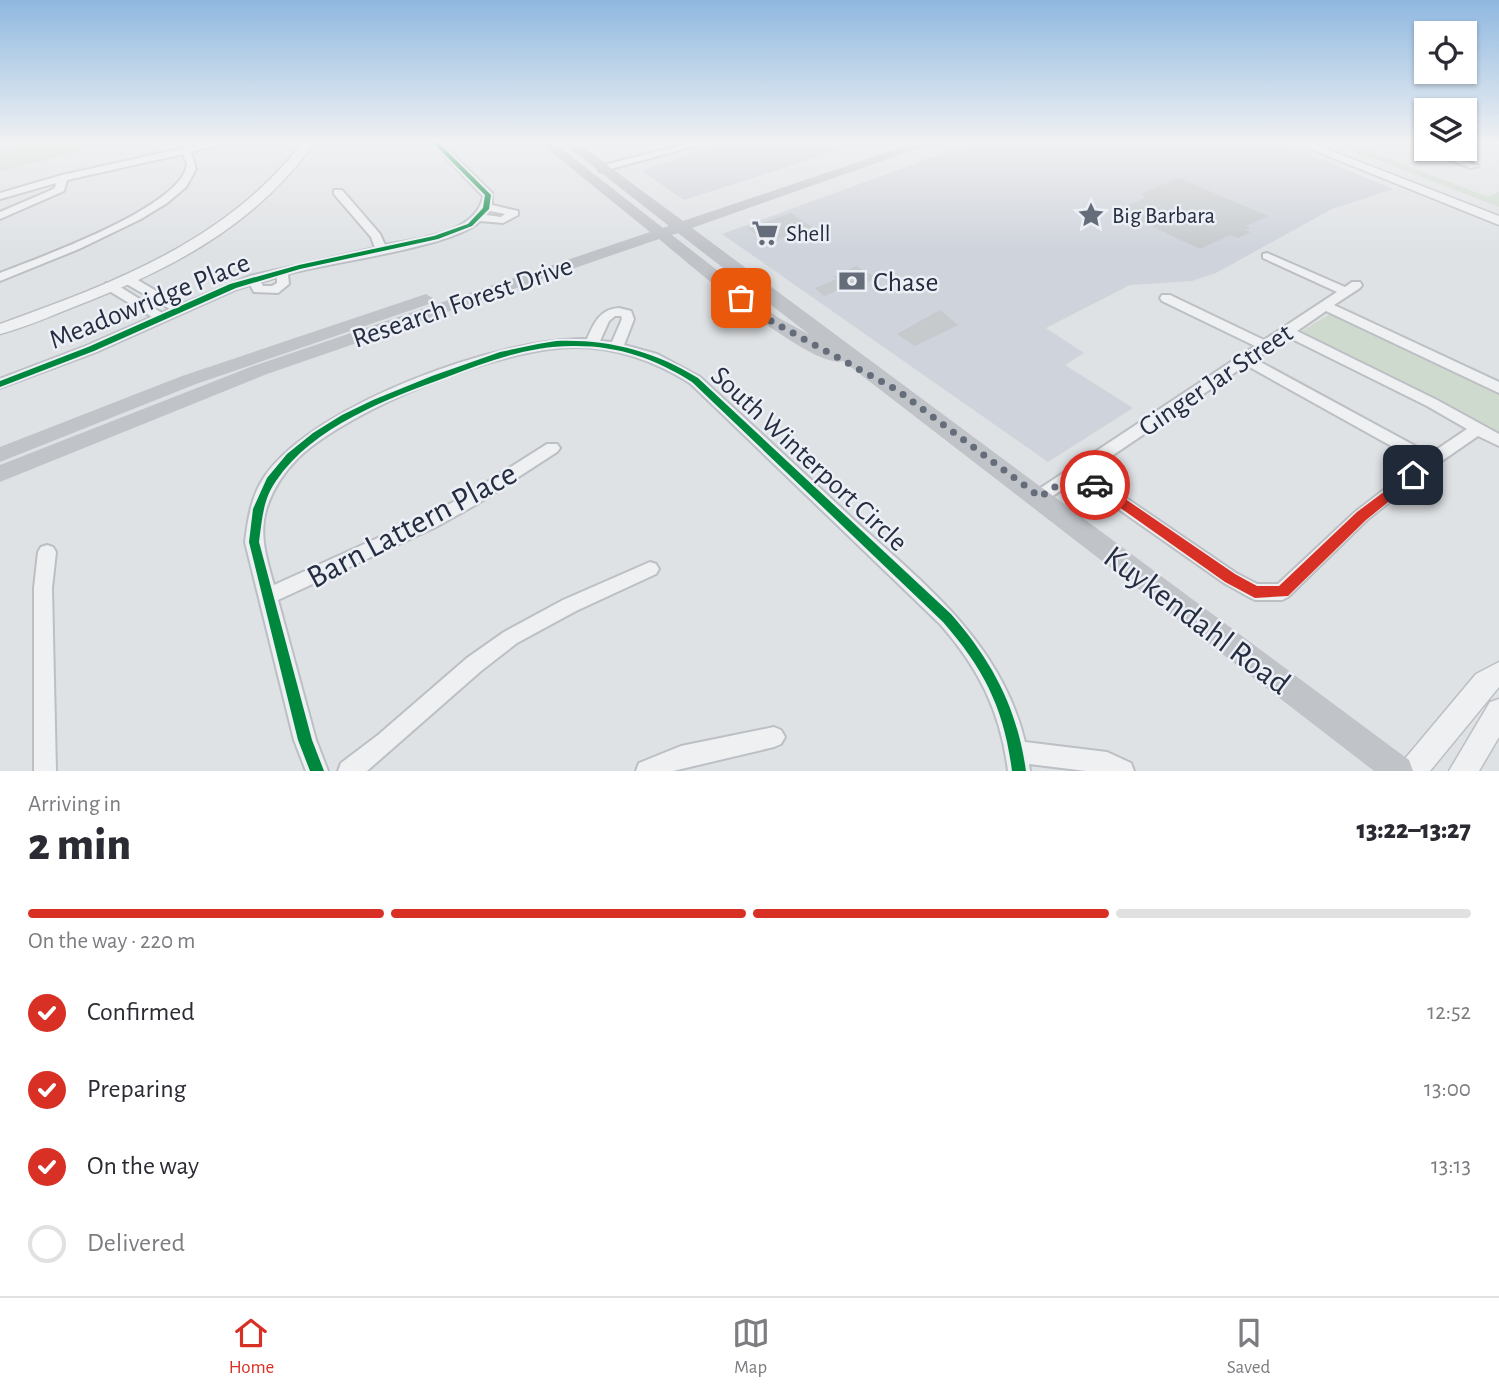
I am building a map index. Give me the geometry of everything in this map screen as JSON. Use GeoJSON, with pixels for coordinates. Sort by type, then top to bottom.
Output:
{"type":"FeatureCollection","features":[{"type":"Feature","properties":{"kind":"main road","name":"Kuykendahl Road"},"geometry":{"type":"LineString","coordinates":[[596,178],[664,226]]}},
{"type":"Feature","properties":{"kind":"main road","name":"Kuykendahl Road"},"geometry":{"type":"LineString","coordinates":[[612,178],[771,321],[897,390],[1398,771]]}},
{"type":"Feature","properties":{"kind":"main road","name":"Research Forest Drive"},"geometry":{"type":"LineString","coordinates":[[0,455],[232,365],[806,178]]}},
{"type":"Feature","properties":{"kind":"main road","name":"Research Forest Drive"},"geometry":{"type":"LineString","coordinates":[[0,474],[248,375],[664,226]]}},
{"type":"Feature","properties":{"kind":"street"},"geometry":{"type":"LineString","coordinates":[[0,197],[62,178],[60,189],[0,216]]}},
{"type":"Feature","properties":{"kind":"street"},"geometry":{"type":"LineString","coordinates":[[0,278],[93,238],[165,200],[180,188],[186,178]]}},
{"type":"Feature","properties":{"kind":"street"},"geometry":{"type":"LineString","coordinates":[[0,329],[127,279],[202,239],[254,205],[283,178]]}},
{"type":"Feature","properties":{"kind":"street"},"geometry":{"type":"LineString","coordinates":[[472,178],[488,195],[487,207],[478,219]]}},
{"type":"Feature","properties":{"kind":"street"},"geometry":{"type":"LineString","coordinates":[[1389,178],[1499,222]]}},
{"type":"Feature","properties":{"kind":"street"},"geometry":{"type":"LineString","coordinates":[[1412,178],[1499,212]]}},
{"type":"Feature","properties":{"kind":"street"},"geometry":{"type":"LineString","coordinates":[[338,192],[376,236],[381,249]]}},
{"type":"Feature","properties":{"kind":"street"},"geometry":{"type":"LineString","coordinates":[[478,219],[503,220],[514,213],[487,207]]}},
{"type":"Feature","properties":{"kind":"street","name":"Meadowridge Place"},"geometry":{"type":"LineString","coordinates":[[0,384],[91,349],[160,317],[254,279],[447,235],[478,219]]}},
{"type":"Feature","properties":{"kind":"street","name":"Ginger Jar Street"},"geometry":{"type":"LineString","coordinates":[[1040,497],[1351,288],[1267,256]]}},
{"type":"Feature","properties":{"kind":"street"},"geometry":{"type":"LineString","coordinates":[[127,279],[179,309]]}},
{"type":"Feature","properties":{"kind":"street"},"geometry":{"type":"LineString","coordinates":[[110,286],[160,317]]}},
{"type":"Feature","properties":{"kind":"street"},"geometry":{"type":"LineString","coordinates":[[1166,298],[1265,346]]}},
{"type":"Feature","properties":{"kind":"street"},"geometry":{"type":"LineString","coordinates":[[1325,306],[1499,388]]}},
{"type":"Feature","properties":{"kind":"street"},"geometry":{"type":"LineString","coordinates":[[592,344],[604,317],[610,312],[619,311],[627,314],[628,319],[617,346]]}},
{"type":"Feature","properties":{"kind":"street"},"geometry":{"type":"LineString","coordinates":[[1287,331],[1432,403],[1499,441]]}},
{"type":"Feature","properties":{"kind":"street","name":"South Winterport Circle"},"geometry":{"type":"LineString","coordinates":[[317,771],[305,740],[254,542],[255,516],[279,472],[293,455],[318,433],[362,407],[488,358],[554,344],[617,346],[661,360],[695,380],[968,640],[994,682],[1006,708],[1019,762]]}},
{"type":"Feature","properties":{"kind":"street"},"geometry":{"type":"LineString","coordinates":[[1245,359],[1430,461]]}},
{"type":"Feature","properties":{"kind":"street"},"geometry":{"type":"LineString","coordinates":[[1077,472],[1230,578],[1255,592],[1282,592],[1361,516],[1430,461],[1478,429]]}},
{"type":"Feature","properties":{"kind":"street","name":"Barn Lattern Place"},"geometry":{"type":"LineString","coordinates":[[269,596],[430,522],[552,448]]}},
{"type":"Feature","properties":{"kind":"street"},"geometry":{"type":"LineString","coordinates":[[45,771],[43,588],[47,552]]}},
{"type":"Feature","properties":{"kind":"street"},"geometry":{"type":"LineString","coordinates":[[349,771],[468,668],[511,637],[560,609],[650,569]]}},
{"type":"Feature","properties":{"kind":"street"},"geometry":{"type":"LineString","coordinates":[[1413,771],[1485,682],[1499,673]]}},
{"type":"Feature","properties":{"kind":"street"},"geometry":{"type":"LineString","coordinates":[[1463,771],[1499,711]]}},
{"type":"Feature","properties":{"kind":"street"},"geometry":{"type":"LineString","coordinates":[[647,771],[681,757],[774,737]]}},
{"type":"Feature","properties":{"kind":"street"},"geometry":{"type":"LineString","coordinates":[[1019,762],[1107,764],[1123,771]]}},
{"type":"Feature","properties":{"kind":"shaded area"},"geometry":{"type":"Polygon","coordinates":[[[652,178],[753,178],[684,200],[652,178]]]}},
{"type":"Feature","properties":{"kind":"shaded area"},"geometry":{"type":"Polygon","coordinates":[[[876,178],[1367,178],[1393,189],[1332,209],[1216,273],[1192,281],[1130,285],[1046,328],[1084,353],[1065,365],[1133,408],[1048,462],[722,234],[876,178]]]}},
{"type":"Feature","properties":{"kind":"shaded area"},"geometry":{"type":"Polygon","coordinates":[[[1424,178],[1439,178],[1488,197],[1499,192],[1499,207],[1424,178]]]}},
{"type":"Feature","properties":{"kind":"shaded area"},"geometry":{"type":"Polygon","coordinates":[[[1330,314],[1499,393],[1499,435],[1305,337],[1302,331],[1330,314]]]}},
{"type":"Feature","properties":{"kind":"building"},"geometry":{"type":"Polygon","coordinates":[[[1179,178],[1268,216],[1246,226],[1250,227],[1245,230],[1251,232],[1238,238],[1230,235],[1200,249],[1117,210],[1147,197],[1140,194],[1179,178]]]}},
{"type":"Feature","properties":{"kind":"building"},"geometry":{"type":"Polygon","coordinates":[[[791,213],[812,227],[768,243],[747,228],[791,213]]]}},
{"type":"Feature","properties":{"kind":"building","name":"Chase"},"geometry":{"type":"Polygon","coordinates":[[[856,266],[874,276],[871,277],[874,280],[824,296],[815,288],[837,279],[833,277],[856,266]]]}},
{"type":"Feature","properties":{"kind":"building"},"geometry":{"type":"Polygon","coordinates":[[[940,310],[958,325],[915,346],[897,334],[940,310]]]}},
{"type":"Feature","properties":{"kind":"cycle path"},"geometry":{"type":"LineString","coordinates":[[0,384],[91,349],[233,286],[299,267],[436,238],[470,225],[486,209],[488,195],[471,178]]}},
{"type":"Feature","properties":{"kind":"cycle path"},"geometry":{"type":"LineString","coordinates":[[317,771],[305,740],[254,542],[258,509],[271,481],[291,456],[316,435],[376,402],[503,354],[538,346],[574,343],[606,345],[637,352],[667,364],[695,380],[947,618],[975,652],[996,688],[1011,728],[1019,771]]}},
{"type":"Feature","properties":{"kind":"way so far"},"geometry":{"type":"LineString","coordinates":[[741,298],[771,321],[897,390],[1040,497],[1077,472],[1095,485]]}},
{"type":"Feature","properties":{"kind":"place","name":"Big Barbara"},"geometry":{"type":"Point","coordinates":[1091,215]}},
{"type":"Feature","properties":{"kind":"place","name":"Shell"},"geometry":{"type":"Point","coordinates":[765,233]}},
{"type":"Feature","properties":{"kind":"place","name":"Chase"},"geometry":{"type":"Point","coordinates":[852,281]}},
{"type":"Feature","properties":{"kind":"route"},"geometry":{"type":"LineString","coordinates":[[1095,485],[1230,578],[1255,592],[1282,592],[1361,516],[1413,475]]}}]}
